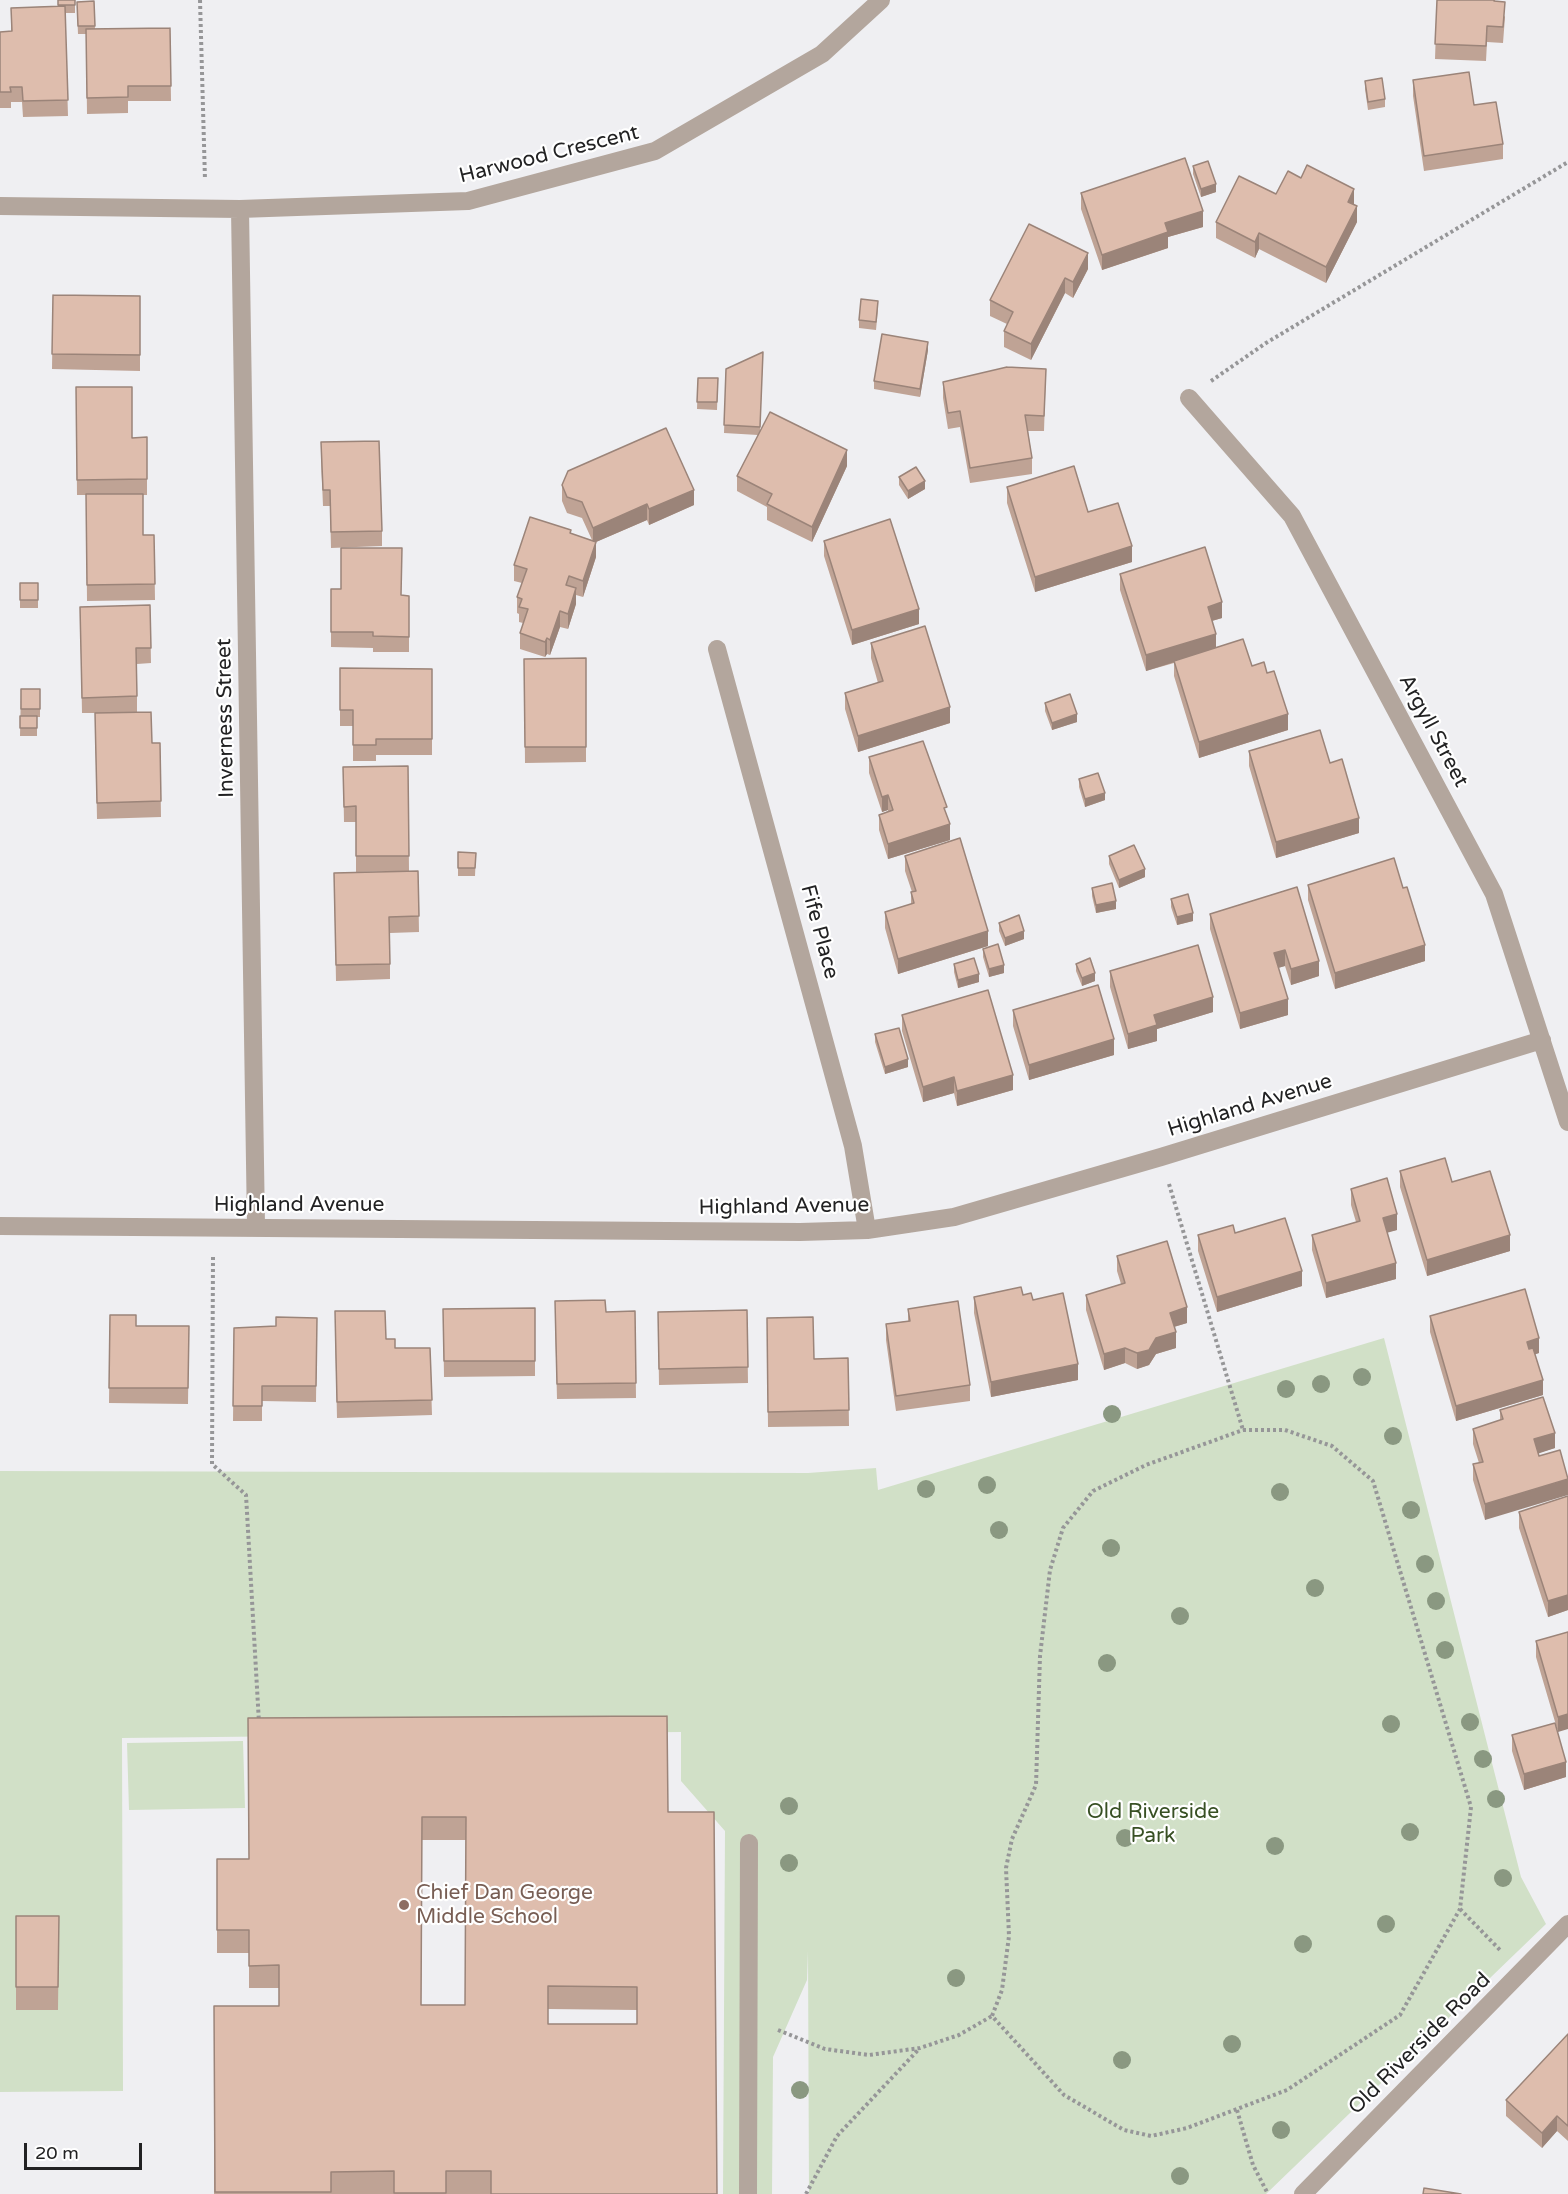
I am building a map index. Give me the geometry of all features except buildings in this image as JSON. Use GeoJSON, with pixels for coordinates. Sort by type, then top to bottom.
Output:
{"type":"FeatureCollection","features":[{"type":"Feature","properties":{"kind":"street","name":"Harwood Crescent"},"geometry":{"type":"LineString","coordinates":[[0,207],[240,209],[468,201],[656,151],[822,54],[881,0]]}},
{"type":"Feature","properties":{"kind":"street","name":"Inverness Street"},"geometry":{"type":"LineString","coordinates":[[240,209],[256,1226]]}},
{"type":"Feature","properties":{"kind":"street","name":"Argyll Street"},"geometry":{"type":"LineString","coordinates":[[1189,398],[1292,516],[1494,894],[1568,1122]]}},
{"type":"Feature","properties":{"kind":"street","name":"Fife Place"},"geometry":{"type":"LineString","coordinates":[[717,649],[853,1146],[867,1230]]}},
{"type":"Feature","properties":{"kind":"street","name":"Highland Avenue"},"geometry":{"type":"LineString","coordinates":[[0,1226],[256,1226],[800,1232],[867,1230],[954,1217],[1161,1157],[1542,1040]]}},
{"type":"Feature","properties":{"kind":"street"},"geometry":{"type":"LineString","coordinates":[[748,2194],[749,1843]]}},
{"type":"Feature","properties":{"kind":"street","name":"Old Riverside Road"},"geometry":{"type":"LineString","coordinates":[[1303,2194],[1568,1924]]}},
{"type":"Feature","properties":{"kind":"path"},"geometry":{"type":"LineString","coordinates":[[200,0],[206,208]]}},
{"type":"Feature","properties":{"kind":"path"},"geometry":{"type":"LineString","coordinates":[[1189,398],[1266,343],[1568,162]]}},
{"type":"Feature","properties":{"kind":"path"},"geometry":{"type":"LineString","coordinates":[[1161,1157],[1243,1430]]}},
{"type":"Feature","properties":{"kind":"path"},"geometry":{"type":"LineString","coordinates":[[213,1226],[212,1464],[246,1494],[259,1729]]}},
{"type":"Feature","properties":{"kind":"path"},"geometry":{"type":"LineString","coordinates":[[749,2014],[783,2032],[825,2049],[869,2055],[920,2048],[959,2035],[992,2016],[1002,1990],[1009,1936],[1006,1868],[1012,1839],[1036,1785],[1041,1645],[1050,1570],[1063,1528],[1093,1491],[1146,1465],[1243,1430],[1285,1430],[1332,1446],[1373,1481],[1471,1807],[1460,1909],[1401,2015],[1287,2090],[1186,2128],[1151,2136],[1124,2130],[1064,2095],[992,2016]]}},
{"type":"Feature","properties":{"kind":"path"},"geometry":{"type":"LineString","coordinates":[[1460,1909],[1522,1973]]}},
{"type":"Feature","properties":{"kind":"path"},"geometry":{"type":"LineString","coordinates":[[806,2194],[837,2136],[920,2048]]}},
{"type":"Feature","properties":{"kind":"path"},"geometry":{"type":"LineString","coordinates":[[1237,2110],[1253,2165],[1268,2194]]}},
{"type":"Feature","properties":{"kind":"green space","name":"Old Riverside Park"},"geometry":{"type":"Polygon","coordinates":[[[1384,1338],[1521,1877],[1546,1924],[1266,2194],[809,2194],[808,1951],[807,1980],[773,2057],[772,2194],[723,2194],[725,1831],[681,1781],[681,1732],[122,1738],[123,2091],[0,2092],[0,1471],[808,1473],[876,1468],[878,1490],[1384,1338]]]}},
{"type":"Feature","properties":{"kind":"green space"},"geometry":{"type":"Polygon","coordinates":[[[243,1741],[245,1808],[129,1810],[127,1743],[243,1741]]]}},
{"type":"Feature","properties":{"kind":"place","name":"Chief Dan George Middle School"},"geometry":{"type":"Point","coordinates":[404,1905]}}]}
